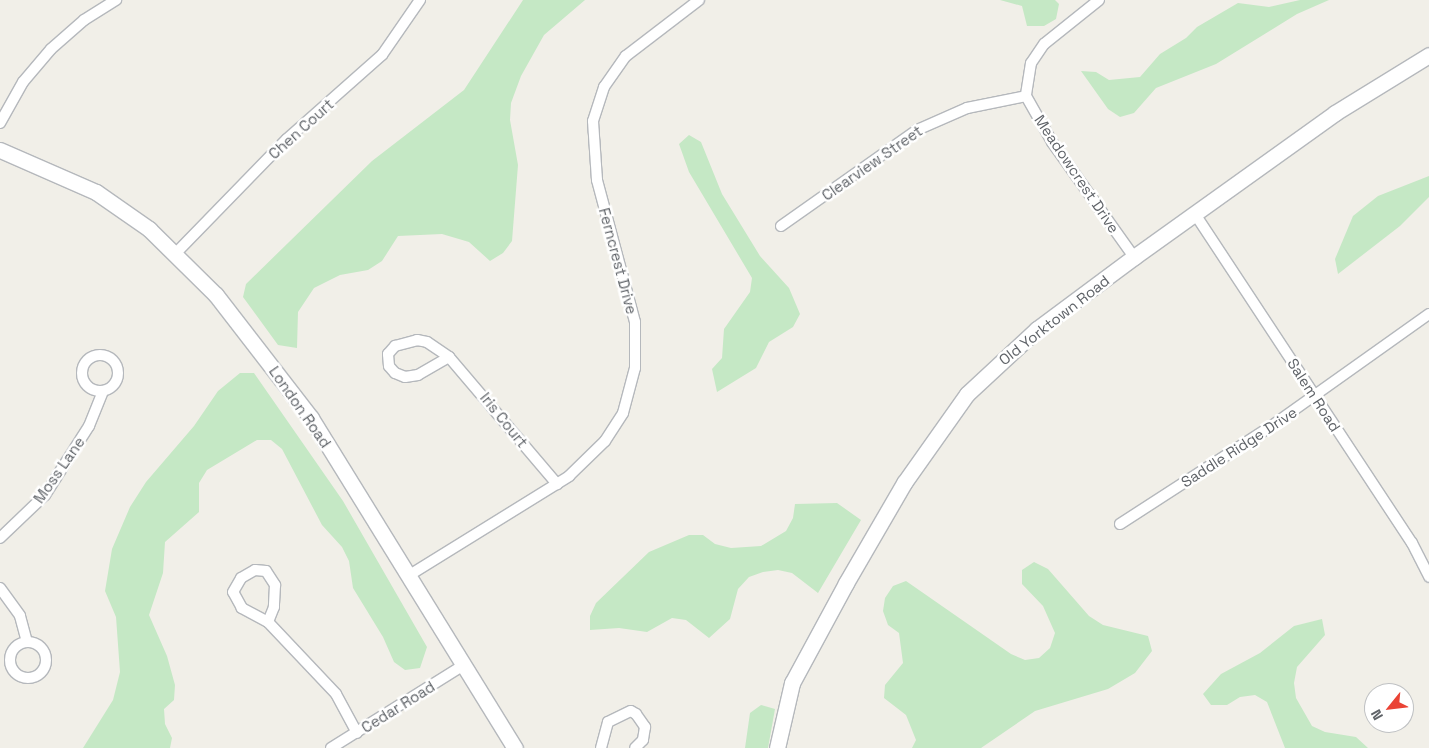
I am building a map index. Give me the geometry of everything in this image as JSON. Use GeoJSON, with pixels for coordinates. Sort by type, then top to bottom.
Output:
{"type":"FeatureCollection","features":[{"type":"Feature","properties":{"kind":"main road","name":"Old Yorktown Road"},"geometry":{"type":"LineString","coordinates":[[777,748],[792,683],[859,559],[946,420],[988,372],[1037,329],[1134,257],[1335,113],[1429,55]]}},
{"type":"Feature","properties":{"kind":"main road","name":"London Road"},"geometry":{"type":"LineString","coordinates":[[0,150],[96,192],[149,229],[176,253],[238,321],[311,418],[515,748]]}},
{"type":"Feature","properties":{"kind":"street"},"geometry":{"type":"LineString","coordinates":[[0,123],[23,82],[51,49],[84,20],[116,0]]}},
{"type":"Feature","properties":{"kind":"street","name":"Chen Court"},"geometry":{"type":"LineString","coordinates":[[176,253],[287,139],[382,55],[420,0]]}},
{"type":"Feature","properties":{"kind":"street","name":"Ferncrest Drive"},"geometry":{"type":"LineString","coordinates":[[408,576],[557,484],[591,457],[605,441],[622,412],[635,368],[635,322],[597,180],[592,139],[598,102],[604,87],[626,56],[699,0]]}},
{"type":"Feature","properties":{"kind":"street"},"geometry":{"type":"LineString","coordinates":[[1026,96],[1031,63],[1044,44],[1099,0]]}},
{"type":"Feature","properties":{"kind":"street","name":"Clearview Street"},"geometry":{"type":"LineString","coordinates":[[781,226],[918,130],[967,108],[1026,96]]}},
{"type":"Feature","properties":{"kind":"street","name":"Meadowcrest Drive"},"geometry":{"type":"LineString","coordinates":[[1026,96],[1052,142],[1134,257]]}},
{"type":"Feature","properties":{"kind":"street","name":"Salem Road"},"geometry":{"type":"LineString","coordinates":[[1195,214],[1412,543],[1429,577]]}},
{"type":"Feature","properties":{"kind":"street","name":"Saddle Ridge Drive"},"geometry":{"type":"LineString","coordinates":[[1120,524],[1314,397],[1429,314]]}},
{"type":"Feature","properties":{"kind":"street","name":"Iris Court"},"geometry":{"type":"LineString","coordinates":[[449,357],[411,377],[395,373],[387,359],[395,346],[417,340],[427,342],[449,357],[557,484]]}},
{"type":"Feature","properties":{"kind":"street","name":"Moss Lane"},"geometry":{"type":"LineString","coordinates":[[0,538],[45,495],[89,426],[103,392]]}},
{"type":"Feature","properties":{"kind":"street"},"geometry":{"type":"LineString","coordinates":[[268,622],[274,607],[275,585],[266,571],[255,570],[241,578],[233,592],[242,608],[268,622],[336,694],[357,733]]}},
{"type":"Feature","properties":{"kind":"street"},"geometry":{"type":"LineString","coordinates":[[0,588],[20,616],[27,642]]}},
{"type":"Feature","properties":{"kind":"street","name":"Cedar Road"},"geometry":{"type":"LineString","coordinates":[[331,748],[464,666]]}},
{"type":"Feature","properties":{"kind":"street"},"geometry":{"type":"LineString","coordinates":[[601,748],[608,722],[630,711],[636,714],[645,728],[643,740],[635,748]]}},
{"type":"Feature","properties":{"kind":"green space"},"geometry":{"type":"Polygon","coordinates":[[[523,0],[585,0],[544,35],[521,76],[511,103],[510,120],[518,165],[512,241],[503,253],[490,261],[469,242],[442,234],[398,236],[382,261],[368,270],[340,275],[314,288],[298,312],[297,348],[278,345],[243,297],[246,284],[372,161],[464,90],[523,0]]]}},
{"type":"Feature","properties":{"kind":"green space"},"geometry":{"type":"Polygon","coordinates":[[[1000,0],[1055,0],[1059,4],[1056,19],[1044,26],[1027,26],[1022,6],[1000,0]]]}},
{"type":"Feature","properties":{"kind":"green space"},"geometry":{"type":"Polygon","coordinates":[[[1300,0],[1329,0],[1297,14],[1216,64],[1156,88],[1134,113],[1120,117],[1108,109],[1081,71],[1096,72],[1109,80],[1140,77],[1160,54],[1186,38],[1197,27],[1238,3],[1269,7],[1300,0]]]}},
{"type":"Feature","properties":{"kind":"green space"},"geometry":{"type":"Polygon","coordinates":[[[689,135],[701,142],[722,194],[760,256],[789,288],[800,314],[793,327],[769,342],[756,368],[717,392],[712,369],[722,358],[724,329],[750,292],[752,278],[689,172],[679,144],[689,135]]]}},
{"type":"Feature","properties":{"kind":"green space"},"geometry":{"type":"Polygon","coordinates":[[[1429,176],[1429,197],[1400,226],[1338,274],[1335,259],[1353,216],[1378,196],[1429,176]]]}},
{"type":"Feature","properties":{"kind":"green space"},"geometry":{"type":"Polygon","coordinates":[[[240,373],[254,373],[343,501],[427,647],[420,668],[405,670],[394,662],[383,637],[353,588],[349,561],[342,547],[322,525],[282,449],[271,440],[257,440],[207,470],[199,483],[199,512],[165,542],[163,573],[149,615],[167,656],[175,685],[174,700],[164,709],[165,724],[172,738],[170,748],[83,748],[113,700],[120,672],[116,617],[105,591],[112,549],[130,507],[146,482],[194,426],[218,391],[240,373]]]}},
{"type":"Feature","properties":{"kind":"green space"},"geometry":{"type":"Polygon","coordinates":[[[837,503],[861,520],[818,593],[792,573],[778,570],[763,572],[749,577],[738,589],[730,619],[709,638],[686,620],[672,618],[647,632],[619,628],[590,630],[590,616],[596,603],[649,552],[689,535],[703,535],[715,544],[731,548],[761,546],[786,531],[793,518],[795,504],[837,503]]]}},
{"type":"Feature","properties":{"kind":"green space"},"geometry":{"type":"Polygon","coordinates":[[[1034,562],[1048,569],[1089,616],[1103,625],[1148,636],[1152,651],[1135,673],[1108,689],[1035,711],[981,748],[912,748],[916,740],[906,715],[884,698],[885,685],[903,663],[899,633],[888,625],[883,611],[885,598],[893,586],[906,581],[1011,654],[1025,660],[1039,658],[1050,648],[1055,633],[1043,606],[1022,584],[1022,570],[1034,562]]]}},
{"type":"Feature","properties":{"kind":"green space"},"geometry":{"type":"Polygon","coordinates":[[[1322,619],[1325,635],[1297,667],[1294,683],[1296,698],[1312,726],[1325,732],[1356,737],[1368,748],[1285,748],[1267,702],[1255,695],[1240,697],[1227,705],[1211,705],[1203,694],[1221,674],[1260,653],[1294,626],[1322,619]]]}},
{"type":"Feature","properties":{"kind":"green space"},"geometry":{"type":"Polygon","coordinates":[[[761,705],[775,709],[768,748],[745,748],[750,713],[761,705]]]}}]}
